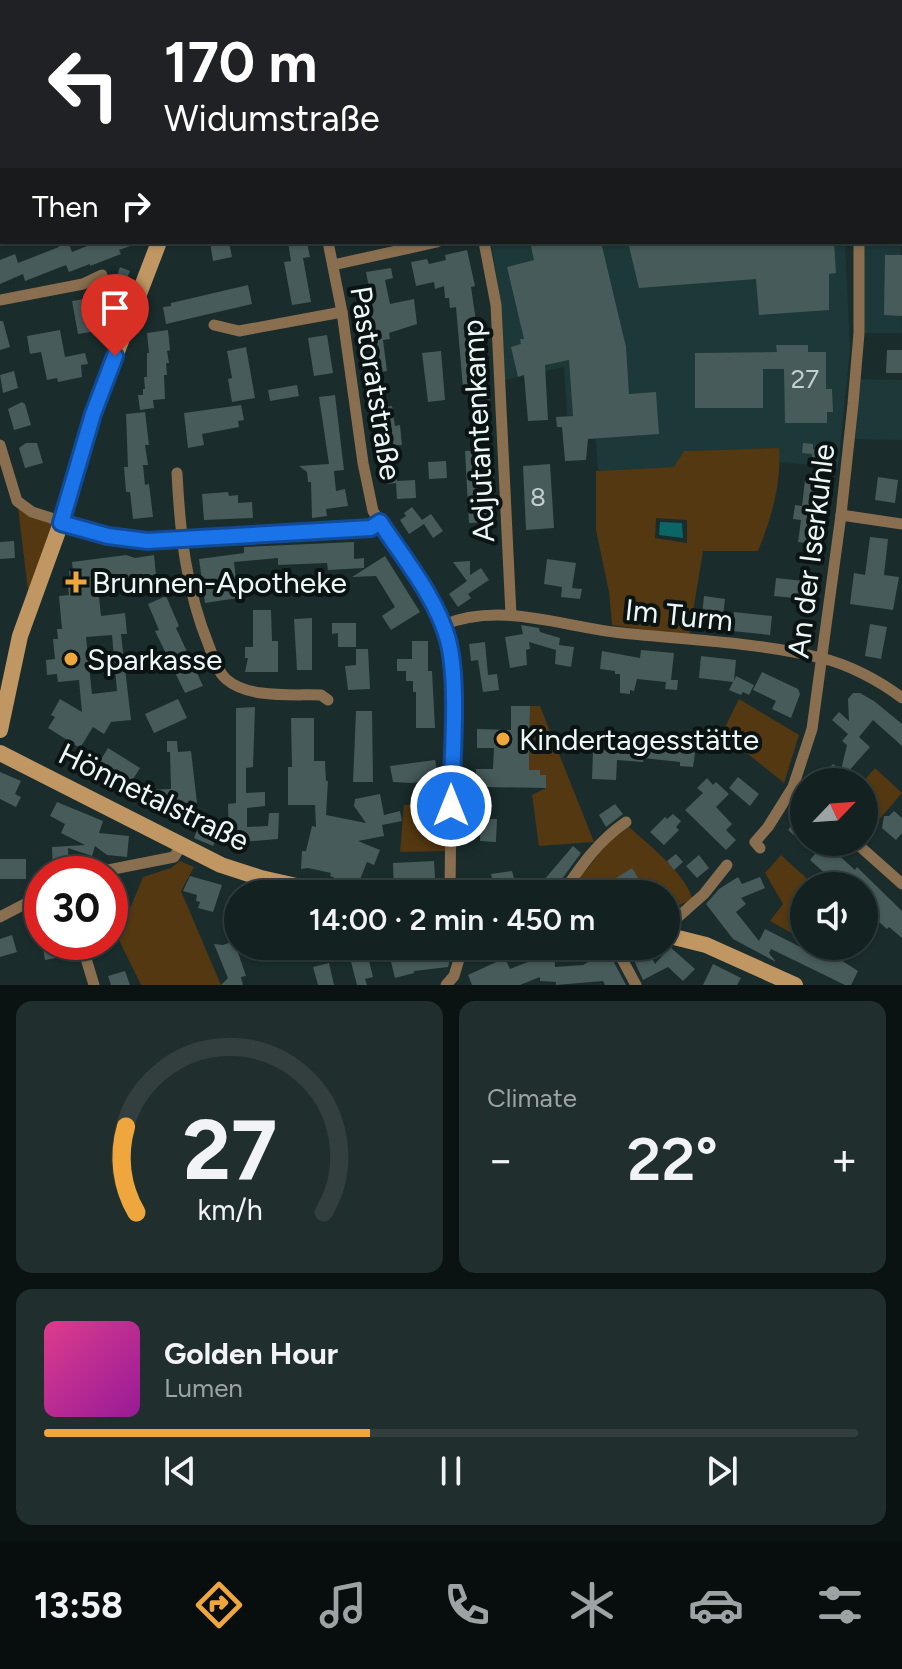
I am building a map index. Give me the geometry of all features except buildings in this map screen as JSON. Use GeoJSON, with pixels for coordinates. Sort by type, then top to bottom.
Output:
{"type":"FeatureCollection","features":[{"type":"Feature","properties":{"kind":"street"},"geometry":{"type":"LineString","coordinates":[[0,730],[20,636],[61,523],[93,414],[158,244]]}},
{"type":"Feature","properties":{"kind":"street","name":"Pastoratstraße"},"geometry":{"type":"LineString","coordinates":[[328,244],[373,511],[430,599],[443,625],[451,660],[450,880]]}},
{"type":"Feature","properties":{"kind":"street"},"geometry":{"type":"LineString","coordinates":[[333,265],[428,244]]}},
{"type":"Feature","properties":{"kind":"street","name":"Adjutantenkamp"},"geometry":{"type":"LineString","coordinates":[[485,244],[496,305],[511,615]]}},
{"type":"Feature","properties":{"kind":"street","name":"An der Iserkuhle"},"geometry":{"type":"LineString","coordinates":[[799,768],[812,729],[841,515],[859,333],[859,244]]}},
{"type":"Feature","properties":{"kind":"street"},"geometry":{"type":"LineString","coordinates":[[0,300],[83,284],[102,275]]}},
{"type":"Feature","properties":{"kind":"street"},"geometry":{"type":"LineString","coordinates":[[214,325],[239,331],[342,312]]}},
{"type":"Feature","properties":{"kind":"street"},"geometry":{"type":"LineString","coordinates":[[0,445],[17,501],[32,512],[108,536],[147,541],[371,528],[380,522]]}},
{"type":"Feature","properties":{"kind":"street"},"geometry":{"type":"LineString","coordinates":[[177,473],[181,539],[193,604],[217,667],[226,679],[244,689],[321,695],[328,700]]}},
{"type":"Feature","properties":{"kind":"street"},"geometry":{"type":"LineString","coordinates":[[841,515],[902,524]]}},
{"type":"Feature","properties":{"kind":"street","name":"Im Turm"},"geometry":{"type":"LineString","coordinates":[[443,625],[463,617],[539,617],[604,631],[771,649],[823,658],[855,671],[902,698]]}},
{"type":"Feature","properties":{"kind":"street","name":"Hönnetalstraße"},"geometry":{"type":"LineString","coordinates":[[0,753],[221,865],[270,880]]}},
{"type":"Feature","properties":{"kind":"street","name":"An der Iserkuhle"},"geometry":{"type":"LineString","coordinates":[[760,848],[755,842],[790,792]]}},
{"type":"Feature","properties":{"kind":"street"},"geometry":{"type":"LineString","coordinates":[[571,880],[607,835],[626,822]]}},
{"type":"Feature","properties":{"kind":"street"},"geometry":{"type":"LineString","coordinates":[[128,866],[174,857],[181,846]]}},
{"type":"Feature","properties":{"kind":"street"},"geometry":{"type":"LineString","coordinates":[[871,856],[902,884]]}},
{"type":"Feature","properties":{"kind":"street"},"geometry":{"type":"LineString","coordinates":[[680,915],[704,894],[727,865]]}},
{"type":"Feature","properties":{"kind":"street"},"geometry":{"type":"LineString","coordinates":[[0,917],[24,904]]}},
{"type":"Feature","properties":{"kind":"street"},"geometry":{"type":"LineString","coordinates":[[680,938],[706,945],[795,985]]}},
{"type":"Feature","properties":{"kind":"street"},"geometry":{"type":"LineString","coordinates":[[86,960],[94,985]]}},
{"type":"Feature","properties":{"kind":"street"},"geometry":{"type":"LineString","coordinates":[[446,985],[454,976],[459,960]]}},
{"type":"Feature","properties":{"kind":"street"},"geometry":{"type":"LineString","coordinates":[[623,960],[636,985]]}},
{"type":"Feature","properties":{"kind":"shaded area"},"geometry":{"type":"Polygon","coordinates":[[[491,244],[845,244],[850,349],[838,468],[780,462],[778,448],[685,451],[674,467],[598,471],[594,415],[567,416],[564,367],[505,380],[501,306],[491,244]]]}},
{"type":"Feature","properties":{"kind":"shaded area"},"geometry":{"type":"Polygon","coordinates":[[[864,244],[901,244],[902,333],[863,333],[864,244]]]}},
{"type":"Feature","properties":{"kind":"shaded area"},"geometry":{"type":"Polygon","coordinates":[[[859,379],[902,380],[902,440],[855,439],[859,379]]]}},
{"type":"Feature","properties":{"kind":"shaded area"},"geometry":{"type":"Polygon","coordinates":[[[779,448],[779,474],[774,501],[758,551],[703,551],[689,636],[612,625],[609,592],[596,530],[596,471],[674,467],[684,451],[779,448]],[[656,518],[655,538],[687,543],[687,520],[656,518]]]}},
{"type":"Feature","properties":{"kind":"shaded area"},"geometry":{"type":"Polygon","coordinates":[[[18,508],[56,525],[29,599],[18,508]]]}},
{"type":"Feature","properties":{"kind":"shaded area"},"geometry":{"type":"Polygon","coordinates":[[[739,699],[799,735],[784,783],[722,733],[739,699]]]}},
{"type":"Feature","properties":{"kind":"shaded area"},"geometry":{"type":"Polygon","coordinates":[[[530,706],[540,706],[594,842],[539,846],[532,795],[546,788],[546,776],[540,775],[539,770],[529,770],[530,706]]]}},
{"type":"Feature","properties":{"kind":"shaded area"},"geometry":{"type":"Polygon","coordinates":[[[878,771],[902,793],[878,821],[878,771]]]}},
{"type":"Feature","properties":{"kind":"shaded area"},"geometry":{"type":"Polygon","coordinates":[[[446,802],[446,851],[400,852],[404,805],[446,802]]]}},
{"type":"Feature","properties":{"kind":"shaded area"},"geometry":{"type":"Polygon","coordinates":[[[629,827],[674,869],[693,899],[680,905],[680,880],[578,880],[610,840],[629,827]]]}},
{"type":"Feature","properties":{"kind":"shaded area"},"geometry":{"type":"Polygon","coordinates":[[[781,855],[800,872],[790,872],[790,932],[770,921],[783,904],[765,873],[781,855]]]}},
{"type":"Feature","properties":{"kind":"shaded area"},"geometry":{"type":"Polygon","coordinates":[[[180,861],[194,867],[181,891],[221,985],[141,985],[128,958],[128,914],[143,877],[171,868],[180,861]]]}},
{"type":"Feature","properties":{"kind":"water"},"geometry":{"type":"Polygon","coordinates":[[[660,522],[682,523],[683,538],[659,535],[660,522]]]}},
{"type":"Feature","properties":{"kind":"place","name":"Brunnen-Apotheke"},"geometry":{"type":"Point","coordinates":[76,582]}},
{"type":"Feature","properties":{"kind":"place","name":"Sparkasse"},"geometry":{"type":"Point","coordinates":[71,659]}},
{"type":"Feature","properties":{"kind":"place","name":"Kindertagesstätte"},"geometry":{"type":"Point","coordinates":[503,739]}},
{"type":"Feature","properties":{"kind":"route"},"geometry":{"type":"LineString","coordinates":[[115,356],[93,414],[61,523],[108,536],[147,541],[371,528],[380,522],[430,599],[448,641],[452,699],[451,806]]}}]}
